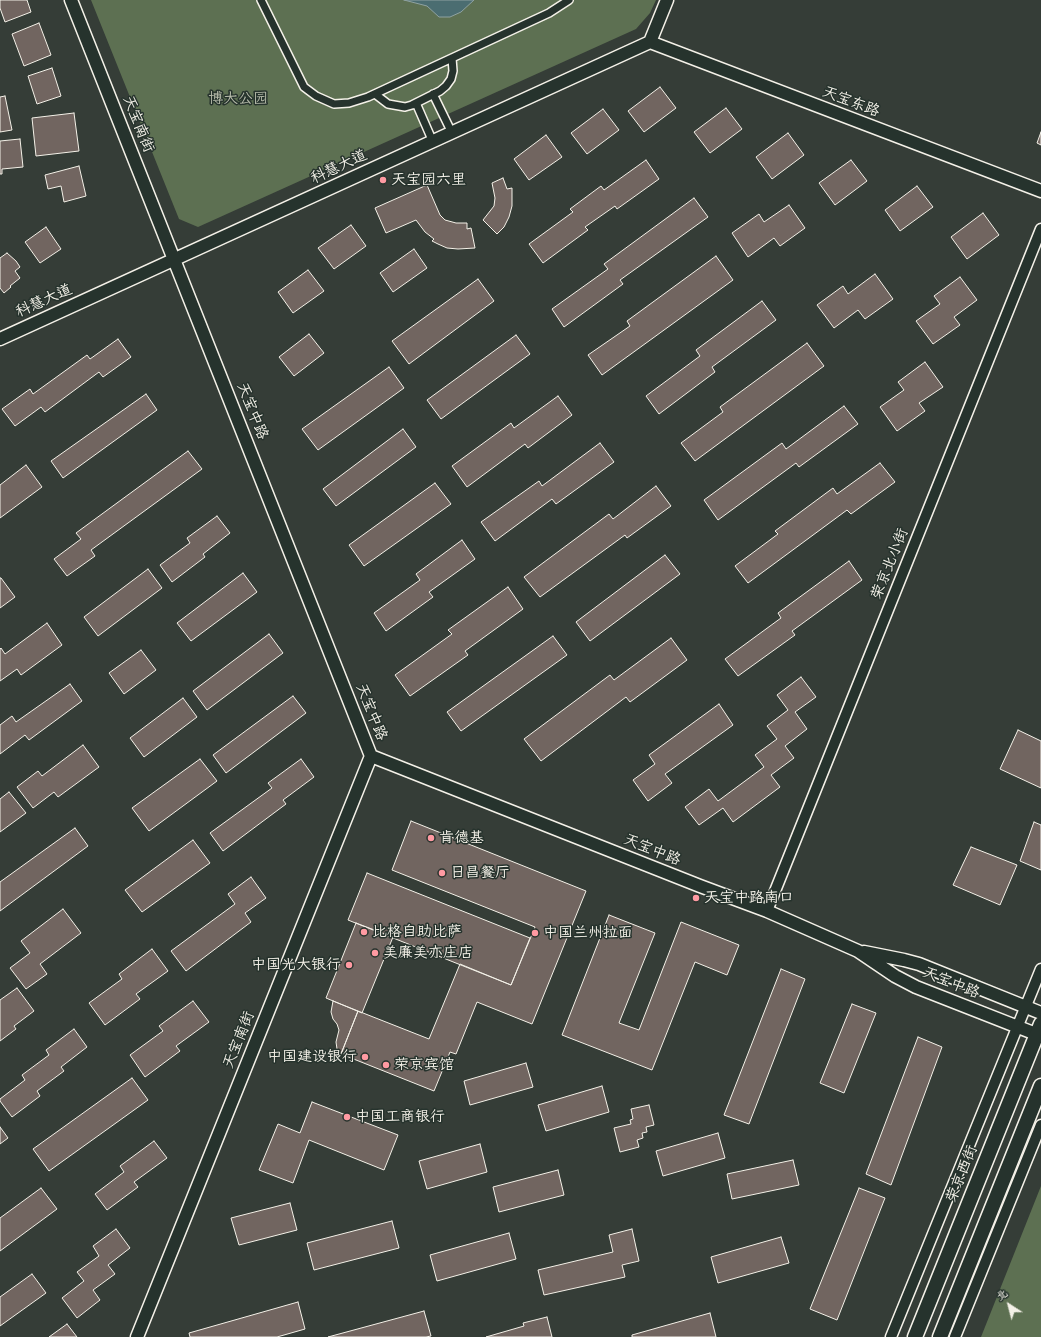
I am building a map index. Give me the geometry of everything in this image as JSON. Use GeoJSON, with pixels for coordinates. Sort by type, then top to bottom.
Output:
{"type":"FeatureCollection","features":[{"type":"Feature","properties":{"kind":"main road","name":"荣京西街"},"geometry":{"type":"LineString","coordinates":[[915,1337],[1040,1031]]}},
{"type":"Feature","properties":{"kind":"main road"},"geometry":{"type":"LineString","coordinates":[[940,1337],[1041,1086]]}},
{"type":"Feature","properties":{"kind":"street","name":"天宝南街"},"geometry":{"type":"LineString","coordinates":[[71,0],[174,260]]}},
{"type":"Feature","properties":{"kind":"street"},"geometry":{"type":"LineString","coordinates":[[261,0],[304,87],[316,96],[334,104],[348,103],[376,94],[549,13],[570,0]]}},
{"type":"Feature","properties":{"kind":"street"},"geometry":{"type":"LineString","coordinates":[[650,42],[667,0]]}},
{"type":"Feature","properties":{"kind":"street","name":"科慧大道"},"geometry":{"type":"LineString","coordinates":[[0,339],[650,42]]}},
{"type":"Feature","properties":{"kind":"street","name":"天宝东路"},"geometry":{"type":"LineString","coordinates":[[650,42],[1041,191]]}},
{"type":"Feature","properties":{"kind":"street"},"geometry":{"type":"LineString","coordinates":[[376,94],[388,104],[405,107],[416,103],[440,91],[451,79],[454,71],[452,58]]}},
{"type":"Feature","properties":{"kind":"street"},"geometry":{"type":"LineString","coordinates":[[433,94],[452,133]]}},
{"type":"Feature","properties":{"kind":"street"},"geometry":{"type":"LineString","coordinates":[[416,103],[433,142]]}},
{"type":"Feature","properties":{"kind":"street","name":"荣京北小街"},"geometry":{"type":"LineString","coordinates":[[767,911],[1041,229]]}},
{"type":"Feature","properties":{"kind":"street","name":"天宝中路"},"geometry":{"type":"LineString","coordinates":[[174,260],[371,756],[767,911],[858,951],[895,976],[916,987],[1017,1027],[1040,1031]]}},
{"type":"Feature","properties":{"kind":"street","name":"天宝南街"},"geometry":{"type":"LineString","coordinates":[[137,1337],[371,756]]}},
{"type":"Feature","properties":{"kind":"street","name":"天宝中路"},"geometry":{"type":"LineString","coordinates":[[858,951],[919,964],[1041,1013]]}},
{"type":"Feature","properties":{"kind":"street"},"geometry":{"type":"LineString","coordinates":[[891,1337],[1041,969]]}},
{"type":"Feature","properties":{"kind":"street"},"geometry":{"type":"LineString","coordinates":[[955,1337],[1041,1125]]}},
{"type":"Feature","properties":{"kind":"green space","name":"博大公园"},"geometry":{"type":"Polygon","coordinates":[[[91,0],[656,0],[650,13],[636,29],[198,227],[179,219],[91,0]]]}},
{"type":"Feature","properties":{"kind":"green space"},"geometry":{"type":"Polygon","coordinates":[[[1041,1186],[1041,1337],[981,1337],[1041,1186]]]}},
{"type":"Feature","properties":{"kind":"water"},"geometry":{"type":"Polygon","coordinates":[[[404,0],[474,0],[461,12],[450,17],[439,17],[427,6],[404,0]]]}},
{"type":"Feature","properties":{"kind":"building"},"geometry":{"type":"Polygon","coordinates":[[[0,0],[27,0],[31,12],[5,22],[0,8],[0,0]]]}},
{"type":"Feature","properties":{"kind":"building"},"geometry":{"type":"Polygon","coordinates":[[[39,23],[51,55],[24,66],[12,34],[39,23]]]}},
{"type":"Feature","properties":{"kind":"building"},"geometry":{"type":"Polygon","coordinates":[[[52,68],[61,96],[37,104],[28,76],[52,68]]]}},
{"type":"Feature","properties":{"kind":"building"},"geometry":{"type":"Polygon","coordinates":[[[660,87],[676,108],[644,132],[628,111],[660,87]]]}},
{"type":"Feature","properties":{"kind":"building"},"geometry":{"type":"Polygon","coordinates":[[[5,96],[12,130],[0,132],[0,97],[5,96]]]}},
{"type":"Feature","properties":{"kind":"building"},"geometry":{"type":"Polygon","coordinates":[[[726,108],[742,129],[710,153],[694,132],[726,108]]]}},
{"type":"Feature","properties":{"kind":"building"},"geometry":{"type":"Polygon","coordinates":[[[603,109],[619,130],[587,154],[571,133],[603,109]]]}},
{"type":"Feature","properties":{"kind":"building"},"geometry":{"type":"Polygon","coordinates":[[[74,113],[79,151],[36,156],[32,118],[74,113]]]}},
{"type":"Feature","properties":{"kind":"building"},"geometry":{"type":"Polygon","coordinates":[[[1041,132],[1041,145],[1037,143],[1041,132]]]}},
{"type":"Feature","properties":{"kind":"building"},"geometry":{"type":"Polygon","coordinates":[[[788,133],[804,155],[772,179],[756,157],[788,133]]]}},
{"type":"Feature","properties":{"kind":"building"},"geometry":{"type":"Polygon","coordinates":[[[546,135],[562,157],[529,180],[514,159],[546,135]]]}},
{"type":"Feature","properties":{"kind":"building"},"geometry":{"type":"Polygon","coordinates":[[[20,139],[23,167],[2,169],[2,174],[0,174],[0,141],[20,139]]]}},
{"type":"Feature","properties":{"kind":"building"},"geometry":{"type":"Polygon","coordinates":[[[646,160],[659,179],[617,209],[615,206],[585,227],[588,230],[543,263],[529,244],[573,212],[570,209],[601,186],[604,190],[646,160]]]}},
{"type":"Feature","properties":{"kind":"building"},"geometry":{"type":"Polygon","coordinates":[[[851,160],[867,181],[835,205],[819,183],[851,160]]]}},
{"type":"Feature","properties":{"kind":"building"},"geometry":{"type":"Polygon","coordinates":[[[79,166],[86,196],[64,202],[61,186],[48,189],[45,175],[79,166]]]}},
{"type":"Feature","properties":{"kind":"building"},"geometry":{"type":"Polygon","coordinates":[[[503,178],[507,189],[512,188],[512,206],[504,227],[497,234],[483,220],[494,206],[495,198],[492,183],[503,178]]]}},
{"type":"Feature","properties":{"kind":"building"},"geometry":{"type":"Polygon","coordinates":[[[427,185],[440,215],[445,220],[456,223],[467,223],[467,229],[471,228],[475,248],[447,248],[438,244],[432,241],[434,239],[425,232],[416,220],[386,233],[375,208],[427,185]]]}},
{"type":"Feature","properties":{"kind":"building"},"geometry":{"type":"Polygon","coordinates":[[[917,186],[933,207],[900,231],[885,210],[917,186]]]}},
{"type":"Feature","properties":{"kind":"building"},"geometry":{"type":"Polygon","coordinates":[[[694,198],[708,217],[620,280],[623,284],[564,327],[552,309],[608,269],[604,264],[694,198]]]}},
{"type":"Feature","properties":{"kind":"building"},"geometry":{"type":"Polygon","coordinates":[[[789,205],[805,228],[780,246],[774,238],[748,257],[732,233],[759,214],[764,222],[789,205]]]}},
{"type":"Feature","properties":{"kind":"building"},"geometry":{"type":"Polygon","coordinates":[[[983,213],[999,235],[967,259],[951,237],[983,213]]]}},
{"type":"Feature","properties":{"kind":"building"},"geometry":{"type":"Polygon","coordinates":[[[351,225],[366,246],[334,269],[318,248],[351,225]]]}},
{"type":"Feature","properties":{"kind":"building"},"geometry":{"type":"Polygon","coordinates":[[[46,227],[61,249],[40,263],[25,242],[46,227]]]}},
{"type":"Feature","properties":{"kind":"building"},"geometry":{"type":"Polygon","coordinates":[[[414,249],[427,268],[393,292],[380,273],[414,249]]]}},
{"type":"Feature","properties":{"kind":"building"},"geometry":{"type":"Polygon","coordinates":[[[7,253],[20,267],[15,271],[20,278],[4,293],[0,288],[0,258],[7,253]]]}},
{"type":"Feature","properties":{"kind":"building"},"geometry":{"type":"Polygon","coordinates":[[[716,256],[733,280],[602,375],[588,355],[630,326],[627,321],[716,256]]]}},
{"type":"Feature","properties":{"kind":"building"},"geometry":{"type":"Polygon","coordinates":[[[308,270],[324,291],[293,313],[278,292],[308,270]]]}},
{"type":"Feature","properties":{"kind":"building"},"geometry":{"type":"Polygon","coordinates":[[[875,274],[893,299],[865,319],[858,310],[834,328],[817,305],[843,286],[848,294],[875,274]]]}},
{"type":"Feature","properties":{"kind":"building"},"geometry":{"type":"Polygon","coordinates":[[[960,277],[977,300],[954,317],[960,325],[933,344],[916,321],[940,304],[934,296],[960,277]]]}},
{"type":"Feature","properties":{"kind":"building"},"geometry":{"type":"Polygon","coordinates":[[[478,279],[494,301],[409,364],[392,341],[478,279]]]}},
{"type":"Feature","properties":{"kind":"building"},"geometry":{"type":"Polygon","coordinates":[[[762,301],[776,320],[712,367],[715,372],[659,414],[646,396],[700,356],[696,350],[762,301]]]}},
{"type":"Feature","properties":{"kind":"building"},"geometry":{"type":"Polygon","coordinates":[[[309,334],[324,353],[294,376],[279,357],[309,334]]]}},
{"type":"Feature","properties":{"kind":"building"},"geometry":{"type":"Polygon","coordinates":[[[516,335],[530,354],[441,419],[427,400],[516,335]]]}},
{"type":"Feature","properties":{"kind":"building"},"geometry":{"type":"Polygon","coordinates":[[[118,339],[131,357],[103,377],[99,372],[45,412],[41,407],[15,426],[2,409],[30,389],[33,394],[87,355],[90,359],[118,339]]]}},
{"type":"Feature","properties":{"kind":"building"},"geometry":{"type":"Polygon","coordinates":[[[807,343],[824,366],[695,461],[681,443],[723,412],[720,407],[807,343]]]}},
{"type":"Feature","properties":{"kind":"building"},"geometry":{"type":"Polygon","coordinates":[[[925,362],[943,387],[919,403],[925,411],[897,431],[880,407],[904,390],[898,382],[925,362]]]}},
{"type":"Feature","properties":{"kind":"building"},"geometry":{"type":"Polygon","coordinates":[[[389,367],[404,388],[318,450],[302,429],[389,367]]]}},
{"type":"Feature","properties":{"kind":"building"},"geometry":{"type":"Polygon","coordinates":[[[146,394],[157,410],[63,478],[51,461],[146,394]]]}},
{"type":"Feature","properties":{"kind":"building"},"geometry":{"type":"Polygon","coordinates":[[[558,396],[572,415],[528,448],[525,444],[467,487],[452,466],[511,423],[514,428],[558,396]]]}},
{"type":"Feature","properties":{"kind":"building"},"geometry":{"type":"Polygon","coordinates":[[[844,406],[858,424],[799,467],[796,463],[718,520],[704,500],[782,443],[786,449],[844,406]]]}},
{"type":"Feature","properties":{"kind":"building"},"geometry":{"type":"Polygon","coordinates":[[[403,429],[416,447],[336,506],[323,489],[403,429]]]}},
{"type":"Feature","properties":{"kind":"building"},"geometry":{"type":"Polygon","coordinates":[[[600,443],[614,462],[556,504],[552,499],[495,541],[481,522],[539,481],[542,486],[600,443]]]}},
{"type":"Feature","properties":{"kind":"building"},"geometry":{"type":"Polygon","coordinates":[[[188,451],[202,469],[91,550],[95,556],[67,576],[54,559],[81,539],[76,533],[188,451]]]}},
{"type":"Feature","properties":{"kind":"building"},"geometry":{"type":"Polygon","coordinates":[[[880,463],[895,482],[851,514],[847,510],[748,583],[735,566],[778,534],[775,531],[833,488],[837,494],[880,463]]]}},
{"type":"Feature","properties":{"kind":"building"},"geometry":{"type":"Polygon","coordinates":[[[26,465],[42,487],[0,518],[0,485],[26,465]]]}},
{"type":"Feature","properties":{"kind":"building"},"geometry":{"type":"Polygon","coordinates":[[[435,483],[451,504],[364,566],[349,545],[435,483]]]}},
{"type":"Feature","properties":{"kind":"building"},"geometry":{"type":"Polygon","coordinates":[[[656,486],[671,506],[627,538],[625,535],[540,597],[524,577],[609,514],[613,519],[656,486]]]}},
{"type":"Feature","properties":{"kind":"building"},"geometry":{"type":"Polygon","coordinates":[[[217,516],[230,533],[203,554],[205,557],[172,582],[160,565],[190,543],[187,538],[217,516]]]}},
{"type":"Feature","properties":{"kind":"building"},"geometry":{"type":"Polygon","coordinates":[[[462,540],[475,559],[429,592],[433,597],[386,631],[374,613],[420,580],[416,574],[462,540]]]}},
{"type":"Feature","properties":{"kind":"building"},"geometry":{"type":"Polygon","coordinates":[[[665,555],[680,574],[590,641],[576,622],[665,555]]]}},
{"type":"Feature","properties":{"kind":"building"},"geometry":{"type":"Polygon","coordinates":[[[849,561],[862,580],[792,631],[795,635],[738,676],[725,659],[781,618],[778,613],[849,561]]]}},
{"type":"Feature","properties":{"kind":"building"},"geometry":{"type":"Polygon","coordinates":[[[148,569],[162,588],[98,636],[84,617],[148,569]]]}},
{"type":"Feature","properties":{"kind":"building"},"geometry":{"type":"Polygon","coordinates":[[[243,573],[257,592],[191,641],[177,623],[243,573]]]}},
{"type":"Feature","properties":{"kind":"building"},"geometry":{"type":"Polygon","coordinates":[[[0,578],[15,597],[0,608],[0,578]]]}},
{"type":"Feature","properties":{"kind":"building"},"geometry":{"type":"Polygon","coordinates":[[[508,587],[523,609],[465,651],[468,655],[410,696],[395,675],[452,634],[448,630],[508,587]]]}},
{"type":"Feature","properties":{"kind":"building"},"geometry":{"type":"Polygon","coordinates":[[[47,623],[62,645],[21,675],[17,669],[0,681],[0,649],[1,648],[5,654],[47,623]]]}},
{"type":"Feature","properties":{"kind":"building"},"geometry":{"type":"Polygon","coordinates":[[[269,634],[283,653],[207,710],[193,691],[269,634]]]}},
{"type":"Feature","properties":{"kind":"building"},"geometry":{"type":"Polygon","coordinates":[[[553,636],[567,655],[461,731],[447,712],[553,636]]]}},
{"type":"Feature","properties":{"kind":"building"},"geometry":{"type":"Polygon","coordinates":[[[671,638],[687,660],[630,702],[626,697],[541,761],[524,739],[610,675],[614,680],[671,638]]]}},
{"type":"Feature","properties":{"kind":"building"},"geometry":{"type":"Polygon","coordinates":[[[141,650],[156,670],[124,694],[109,673],[141,650]]]}},
{"type":"Feature","properties":{"kind":"building"},"geometry":{"type":"Polygon","coordinates":[[[801,677],[816,697],[795,712],[807,729],[785,746],[794,758],[771,775],[780,787],[733,822],[723,808],[699,825],[685,807],[709,789],[718,801],[764,767],[755,755],[777,739],[767,726],[788,710],[777,695],[801,677]]]}},
{"type":"Feature","properties":{"kind":"building"},"geometry":{"type":"Polygon","coordinates":[[[70,684],[82,701],[29,740],[25,735],[0,754],[0,725],[12,716],[16,722],[70,684]]]}},
{"type":"Feature","properties":{"kind":"building"},"geometry":{"type":"Polygon","coordinates":[[[293,696],[306,713],[226,773],[213,755],[293,696]]]}},
{"type":"Feature","properties":{"kind":"building"},"geometry":{"type":"Polygon","coordinates":[[[183,698],[197,717],[144,757],[130,738],[183,698]]]}},
{"type":"Feature","properties":{"kind":"building"},"geometry":{"type":"Polygon","coordinates":[[[719,704],[733,725],[665,774],[672,783],[648,801],[633,780],[655,764],[649,755],[719,704]]]}},
{"type":"Feature","properties":{"kind":"building"},"geometry":{"type":"Polygon","coordinates":[[[1018,730],[1041,741],[1041,788],[1000,769],[1018,730]]]}},
{"type":"Feature","properties":{"kind":"building"},"geometry":{"type":"Polygon","coordinates":[[[83,745],[99,767],[58,797],[54,792],[33,808],[17,787],[38,771],[42,776],[83,745]]]}},
{"type":"Feature","properties":{"kind":"building"},"geometry":{"type":"Polygon","coordinates":[[[200,759],[217,781],[149,831],[132,808],[200,759]]]}},
{"type":"Feature","properties":{"kind":"building"},"geometry":{"type":"Polygon","coordinates":[[[301,759],[314,777],[283,800],[286,804],[223,851],[210,833],[272,788],[268,783],[301,759]]]}},
{"type":"Feature","properties":{"kind":"building"},"geometry":{"type":"Polygon","coordinates":[[[9,792],[26,813],[0,832],[0,799],[9,792]]]}},
{"type":"Feature","properties":{"kind":"building"},"geometry":{"type":"Polygon","coordinates":[[[411,821],[586,891],[532,1024],[477,1002],[456,1054],[450,1052],[434,1091],[341,1054],[358,1011],[429,1039],[460,964],[511,985],[535,927],[392,870],[411,821]]]}},
{"type":"Feature","properties":{"kind":"building"},"geometry":{"type":"Polygon","coordinates":[[[1034,822],[1041,825],[1041,870],[1020,861],[1034,822]]]}},
{"type":"Feature","properties":{"kind":"building"},"geometry":{"type":"Polygon","coordinates":[[[75,828],[88,846],[0,911],[0,882],[75,828]]]}},
{"type":"Feature","properties":{"kind":"building"},"geometry":{"type":"Polygon","coordinates":[[[193,840],[210,863],[142,912],[125,890],[193,840]]]}},
{"type":"Feature","properties":{"kind":"building"},"geometry":{"type":"Polygon","coordinates":[[[971,847],[1017,865],[1000,905],[953,885],[971,847]]]}},
{"type":"Feature","properties":{"kind":"building"},"geometry":{"type":"Polygon","coordinates":[[[367,873],[530,938],[511,985],[348,920],[367,873]]]}},
{"type":"Feature","properties":{"kind":"building"},"geometry":{"type":"Polygon","coordinates":[[[251,877],[266,898],[245,913],[251,922],[186,971],[171,951],[235,904],[228,894],[251,877]]]}},
{"type":"Feature","properties":{"kind":"building"},"geometry":{"type":"Polygon","coordinates":[[[63,909],[81,933],[40,964],[47,974],[26,989],[10,968],[30,953],[21,941],[63,909]]]}},
{"type":"Feature","properties":{"kind":"building"},"geometry":{"type":"Polygon","coordinates":[[[609,915],[655,933],[619,1023],[639,1030],[681,922],[739,945],[727,975],[695,962],[652,1070],[562,1035],[609,915]]]}},
{"type":"Feature","properties":{"kind":"building"},"geometry":{"type":"Polygon","coordinates":[[[356,923],[393,937],[362,1013],[326,998],[356,923]]]}},
{"type":"Feature","properties":{"kind":"building"},"geometry":{"type":"Polygon","coordinates":[[[152,949],[168,971],[136,994],[140,999],[105,1025],[89,1003],[122,979],[119,974],[152,949]]]}},
{"type":"Feature","properties":{"kind":"building"},"geometry":{"type":"Polygon","coordinates":[[[781,969],[805,979],[749,1124],[724,1115],[781,969]]]}},
{"type":"Feature","properties":{"kind":"building"},"geometry":{"type":"Polygon","coordinates":[[[17,988],[34,1011],[14,1026],[16,1029],[0,1041],[0,1000],[17,988]]]}},
{"type":"Feature","properties":{"kind":"building"},"geometry":{"type":"Polygon","coordinates":[[[193,1001],[209,1022],[176,1046],[180,1051],[145,1077],[130,1055],[163,1031],[159,1026],[193,1001]]]}},
{"type":"Feature","properties":{"kind":"building"},"geometry":{"type":"Polygon","coordinates":[[[333,1001],[358,1011],[341,1054],[337,1049],[336,1042],[339,1030],[331,1012],[333,1001]]]}},
{"type":"Feature","properties":{"kind":"building"},"geometry":{"type":"Polygon","coordinates":[[[852,1004],[876,1013],[844,1093],[820,1083],[852,1004]]]}},
{"type":"Feature","properties":{"kind":"building"},"geometry":{"type":"Polygon","coordinates":[[[74,1029],[87,1047],[61,1067],[64,1071],[37,1091],[40,1096],[12,1117],[0,1099],[25,1080],[22,1075],[49,1055],[46,1050],[74,1029]]]}},
{"type":"Feature","properties":{"kind":"building"},"geometry":{"type":"Polygon","coordinates":[[[918,1037],[942,1047],[891,1185],[866,1174],[918,1037]]]}},
{"type":"Feature","properties":{"kind":"building"},"geometry":{"type":"Polygon","coordinates":[[[526,1063],[533,1087],[470,1105],[464,1081],[526,1063]]]}},
{"type":"Feature","properties":{"kind":"building"},"geometry":{"type":"Polygon","coordinates":[[[132,1078],[148,1100],[49,1171],[33,1149],[132,1078]]]}},
{"type":"Feature","properties":{"kind":"building"},"geometry":{"type":"Polygon","coordinates":[[[602,1086],[609,1112],[546,1131],[538,1105],[602,1086]]]}},
{"type":"Feature","properties":{"kind":"building"},"geometry":{"type":"Polygon","coordinates":[[[312,1102],[398,1135],[384,1170],[309,1140],[293,1183],[259,1170],[278,1124],[300,1133],[312,1102]]]}},
{"type":"Feature","properties":{"kind":"building"},"geometry":{"type":"Polygon","coordinates":[[[649,1105],[654,1125],[646,1127],[647,1132],[642,1133],[643,1138],[637,1140],[639,1147],[620,1152],[614,1128],[631,1124],[630,1120],[633,1119],[631,1109],[649,1105]]]}},
{"type":"Feature","properties":{"kind":"building"},"geometry":{"type":"Polygon","coordinates":[[[0,1127],[8,1138],[0,1144],[0,1127]]]}},
{"type":"Feature","properties":{"kind":"building"},"geometry":{"type":"Polygon","coordinates":[[[718,1133],[725,1158],[663,1176],[656,1151],[718,1133]]]}},
{"type":"Feature","properties":{"kind":"building"},"geometry":{"type":"Polygon","coordinates":[[[154,1141],[167,1158],[134,1182],[138,1187],[107,1210],[95,1194],[124,1172],[120,1166],[154,1141]]]}},
{"type":"Feature","properties":{"kind":"building"},"geometry":{"type":"Polygon","coordinates":[[[480,1144],[487,1172],[427,1189],[419,1161],[480,1144]]]}},
{"type":"Feature","properties":{"kind":"building"},"geometry":{"type":"Polygon","coordinates":[[[793,1160],[799,1185],[732,1199],[727,1174],[793,1160]]]}},
{"type":"Feature","properties":{"kind":"building"},"geometry":{"type":"Polygon","coordinates":[[[558,1170],[564,1195],[499,1212],[493,1187],[558,1170]]]}},
{"type":"Feature","properties":{"kind":"building"},"geometry":{"type":"Polygon","coordinates":[[[41,1188],[57,1209],[0,1251],[0,1218],[41,1188]]]}},
{"type":"Feature","properties":{"kind":"building"},"geometry":{"type":"Polygon","coordinates":[[[859,1188],[885,1198],[837,1320],[810,1309],[859,1188]]]}},
{"type":"Feature","properties":{"kind":"building"},"geometry":{"type":"Polygon","coordinates":[[[290,1203],[297,1230],[239,1245],[231,1218],[290,1203]]]}},
{"type":"Feature","properties":{"kind":"building"},"geometry":{"type":"Polygon","coordinates":[[[392,1221],[399,1248],[314,1270],[307,1243],[392,1221]]]}},
{"type":"Feature","properties":{"kind":"building"},"geometry":{"type":"Polygon","coordinates":[[[116,1229],[130,1248],[108,1265],[115,1274],[93,1290],[100,1300],[77,1318],[62,1298],[84,1281],[77,1272],[99,1256],[93,1246],[116,1229]]]}},
{"type":"Feature","properties":{"kind":"building"},"geometry":{"type":"Polygon","coordinates":[[[632,1229],[639,1261],[622,1265],[625,1277],[544,1295],[538,1270],[613,1252],[609,1235],[632,1229]]]}},
{"type":"Feature","properties":{"kind":"building"},"geometry":{"type":"Polygon","coordinates":[[[509,1233],[516,1259],[437,1281],[430,1255],[509,1233]]]}},
{"type":"Feature","properties":{"kind":"building"},"geometry":{"type":"Polygon","coordinates":[[[781,1237],[789,1263],[718,1283],[711,1257],[781,1237]]]}},
{"type":"Feature","properties":{"kind":"building"},"geometry":{"type":"Polygon","coordinates":[[[32,1274],[46,1293],[0,1326],[0,1297],[32,1274]]]}},
{"type":"Feature","properties":{"kind":"building"},"geometry":{"type":"Polygon","coordinates":[[[298,1302],[305,1329],[277,1337],[190,1337],[189,1333],[298,1302]]]}},
{"type":"Feature","properties":{"kind":"building"},"geometry":{"type":"Polygon","coordinates":[[[424,1311],[431,1336],[328,1337],[424,1311]]]}},
{"type":"Feature","properties":{"kind":"building"},"geometry":{"type":"Polygon","coordinates":[[[710,1313],[716,1337],[632,1337],[632,1335],[710,1313]]]}},
{"type":"Feature","properties":{"kind":"building"},"geometry":{"type":"Polygon","coordinates":[[[547,1317],[552,1337],[486,1337],[524,1326],[523,1323],[547,1317]]]}},
{"type":"Feature","properties":{"kind":"building"},"geometry":{"type":"Polygon","coordinates":[[[67,1324],[77,1337],[49,1337],[67,1324]]]}},
{"type":"Feature","properties":{"kind":"place","name":"天宝园六里"},"geometry":{"type":"Point","coordinates":[383,180]}},
{"type":"Feature","properties":{"kind":"place","name":"肯德基"},"geometry":{"type":"Point","coordinates":[431,838]}},
{"type":"Feature","properties":{"kind":"place","name":"日昌餐厅"},"geometry":{"type":"Point","coordinates":[442,873]}},
{"type":"Feature","properties":{"kind":"place","name":"天宝中路南口"},"geometry":{"type":"Point","coordinates":[696,898]}},
{"type":"Feature","properties":{"kind":"place","name":"比格自助比萨"},"geometry":{"type":"Point","coordinates":[364,932]}},
{"type":"Feature","properties":{"kind":"place","name":"中国兰州拉面"},"geometry":{"type":"Point","coordinates":[535,933]}},
{"type":"Feature","properties":{"kind":"place","name":"美廉美亦庄店"},"geometry":{"type":"Point","coordinates":[375,953]}},
{"type":"Feature","properties":{"kind":"place","name":"中国光大银行"},"geometry":{"type":"Point","coordinates":[349,965]}},
{"type":"Feature","properties":{"kind":"place","name":"中国建设银行"},"geometry":{"type":"Point","coordinates":[365,1057]}},
{"type":"Feature","properties":{"kind":"place","name":"荣京宾馆"},"geometry":{"type":"Point","coordinates":[386,1065]}},
{"type":"Feature","properties":{"kind":"place","name":"中国工商银行"},"geometry":{"type":"Point","coordinates":[347,1117]}}]}
